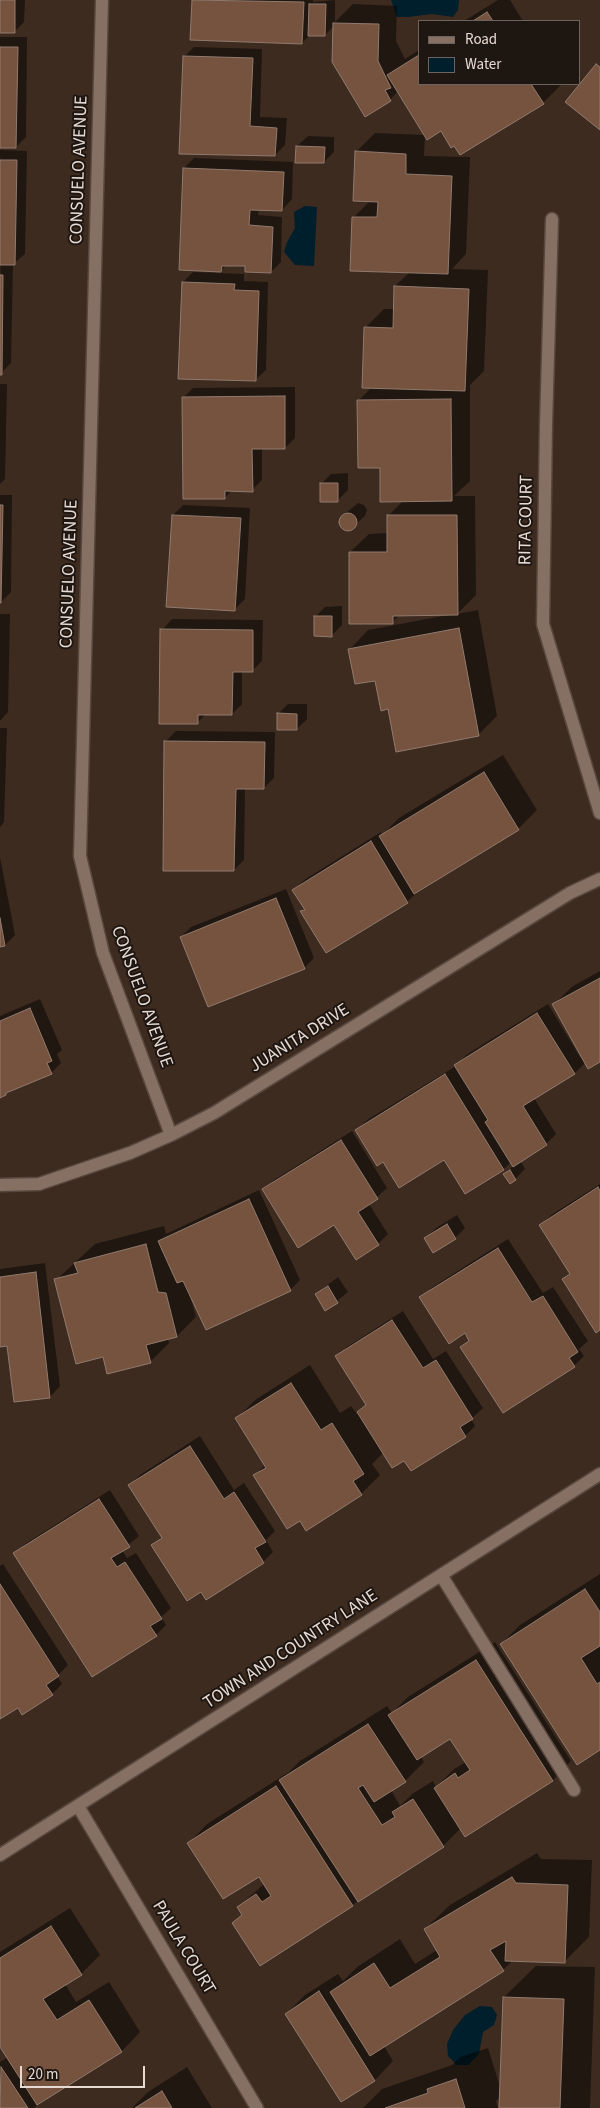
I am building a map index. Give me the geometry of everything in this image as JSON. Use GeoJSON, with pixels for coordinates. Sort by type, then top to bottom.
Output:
{"type":"FeatureCollection","features":[{"type":"Feature","properties":{"kind":"street","name":"CONSUELO AVENUE"},"geometry":{"type":"LineString","coordinates":[[102,0],[80,856],[103,953],[171,1135]]}},
{"type":"Feature","properties":{"kind":"street","name":"RITA COURT"},"geometry":{"type":"LineString","coordinates":[[552,219],[543,624],[600,813]]}},
{"type":"Feature","properties":{"kind":"street","name":"JUANITA DRIVE"},"geometry":{"type":"LineString","coordinates":[[0,1185],[39,1184],[130,1153],[171,1135],[214,1113],[570,893],[600,879]]}},
{"type":"Feature","properties":{"kind":"street","name":"TOWN AND COUNTRY LANE"},"geometry":{"type":"LineString","coordinates":[[0,1855],[600,1474]]}},
{"type":"Feature","properties":{"kind":"street"},"geometry":{"type":"LineString","coordinates":[[441,1575],[574,1790]]}},
{"type":"Feature","properties":{"kind":"street","name":"PAULA COURT"},"geometry":{"type":"LineString","coordinates":[[78,1806],[257,2108]]}},
{"type":"Feature","properties":{"kind":"water"},"geometry":{"type":"Polygon","coordinates":[[[391,0],[459,0],[458,10],[453,17],[432,14],[397,17],[391,0]]]}},
{"type":"Feature","properties":{"kind":"water"},"geometry":{"type":"Polygon","coordinates":[[[305,206],[317,207],[314,266],[295,265],[284,252],[295,228],[294,212],[305,206]]]}},
{"type":"Feature","properties":{"kind":"water"},"geometry":{"type":"Polygon","coordinates":[[[480,2006],[492,2007],[497,2015],[494,2025],[483,2032],[479,2054],[468,2065],[457,2065],[448,2056],[447,2044],[453,2030],[465,2015],[480,2006]]]}},
{"type":"Feature","properties":{"kind":"building"},"geometry":{"type":"Polygon","coordinates":[[[0,0],[15,0],[15,33],[0,33],[0,0]]]}},
{"type":"Feature","properties":{"kind":"building"},"geometry":{"type":"Polygon","coordinates":[[[192,0],[304,2],[302,44],[190,40],[192,0]]]}},
{"type":"Feature","properties":{"kind":"building"},"geometry":{"type":"Polygon","coordinates":[[[309,4],[326,4],[325,36],[308,36],[309,4]]]}},
{"type":"Feature","properties":{"kind":"building"},"geometry":{"type":"Polygon","coordinates":[[[487,12],[492,20],[475,20],[487,12]]]}},
{"type":"Feature","properties":{"kind":"building"},"geometry":{"type":"Polygon","coordinates":[[[333,23],[379,24],[378,61],[391,88],[385,90],[391,101],[365,117],[332,62],[333,23]]]}},
{"type":"Feature","properties":{"kind":"building"},"geometry":{"type":"Polygon","coordinates":[[[0,47],[18,47],[16,148],[0,148],[0,47]]]}},
{"type":"Feature","properties":{"kind":"building"},"geometry":{"type":"Polygon","coordinates":[[[183,56],[253,58],[250,126],[277,128],[275,156],[179,154],[183,56]]]}},
{"type":"Feature","properties":{"kind":"building"},"geometry":{"type":"Polygon","coordinates":[[[418,56],[418,85],[532,85],[544,104],[460,155],[454,146],[451,148],[441,131],[427,140],[387,75],[418,56]]]}},
{"type":"Feature","properties":{"kind":"building"},"geometry":{"type":"Polygon","coordinates":[[[596,64],[600,67],[600,130],[565,102],[596,64]]]}},
{"type":"Feature","properties":{"kind":"building"},"geometry":{"type":"Polygon","coordinates":[[[296,146],[325,147],[324,163],[295,163],[296,146]]]}},
{"type":"Feature","properties":{"kind":"building"},"geometry":{"type":"Polygon","coordinates":[[[355,151],[406,154],[406,174],[452,176],[448,274],[350,271],[352,217],[377,217],[378,202],[353,201],[355,151]]]}},
{"type":"Feature","properties":{"kind":"building"},"geometry":{"type":"Polygon","coordinates":[[[0,160],[17,160],[15,265],[0,265],[0,160]]]}},
{"type":"Feature","properties":{"kind":"building"},"geometry":{"type":"Polygon","coordinates":[[[183,168],[284,172],[282,211],[250,210],[249,225],[273,227],[271,273],[245,272],[245,266],[222,266],[221,272],[179,270],[183,168]]]}},
{"type":"Feature","properties":{"kind":"building"},"geometry":{"type":"Polygon","coordinates":[[[0,275],[3,275],[2,375],[0,375],[0,275]]]}},
{"type":"Feature","properties":{"kind":"building"},"geometry":{"type":"Polygon","coordinates":[[[182,282],[235,284],[234,290],[259,291],[256,381],[178,379],[182,282]]]}},
{"type":"Feature","properties":{"kind":"building"},"geometry":{"type":"Polygon","coordinates":[[[394,286],[469,289],[465,391],[362,388],[364,327],[393,328],[394,286]]]}},
{"type":"Feature","properties":{"kind":"building"},"geometry":{"type":"Polygon","coordinates":[[[285,396],[285,449],[252,449],[253,492],[225,491],[225,499],[183,499],[182,397],[285,396]]]}},
{"type":"Feature","properties":{"kind":"building"},"geometry":{"type":"Polygon","coordinates":[[[451,399],[452,501],[380,502],[380,468],[358,468],[357,400],[451,399]]]}},
{"type":"Feature","properties":{"kind":"building"},"geometry":{"type":"Polygon","coordinates":[[[320,483],[338,483],[338,502],[320,502],[320,483]]]}},
{"type":"Feature","properties":{"kind":"building"},"geometry":{"type":"Polygon","coordinates":[[[0,505],[3,505],[1,603],[0,603],[0,505]]]}},
{"type":"Feature","properties":{"kind":"building"},"geometry":{"type":"Polygon","coordinates":[[[344,513],[352,513],[357,518],[355,529],[344,531],[339,526],[339,518],[344,513]]]}},
{"type":"Feature","properties":{"kind":"building"},"geometry":{"type":"Polygon","coordinates":[[[172,515],[241,518],[235,611],[166,607],[172,515]]]}},
{"type":"Feature","properties":{"kind":"building"},"geometry":{"type":"Polygon","coordinates":[[[387,515],[457,515],[458,615],[393,616],[393,624],[349,624],[349,552],[387,552],[387,515]]]}},
{"type":"Feature","properties":{"kind":"building"},"geometry":{"type":"Polygon","coordinates":[[[314,616],[332,616],[332,637],[314,636],[314,616]]]}},
{"type":"Feature","properties":{"kind":"building"},"geometry":{"type":"Polygon","coordinates":[[[459,628],[479,736],[396,752],[388,709],[381,711],[375,681],[355,684],[348,649],[459,628]]]}},
{"type":"Feature","properties":{"kind":"building"},"geometry":{"type":"Polygon","coordinates":[[[160,629],[253,630],[253,672],[233,672],[232,715],[198,715],[198,724],[159,724],[160,629]]]}},
{"type":"Feature","properties":{"kind":"building"},"geometry":{"type":"Polygon","coordinates":[[[277,713],[297,714],[297,730],[277,730],[277,713]]]}},
{"type":"Feature","properties":{"kind":"building"},"geometry":{"type":"Polygon","coordinates":[[[164,741],[265,742],[264,789],[236,789],[234,871],[163,871],[164,741]]]}},
{"type":"Feature","properties":{"kind":"building"},"geometry":{"type":"Polygon","coordinates":[[[484,772],[519,830],[414,894],[379,836],[484,772]]]}},
{"type":"Feature","properties":{"kind":"building"},"geometry":{"type":"Polygon","coordinates":[[[371,841],[408,903],[326,953],[300,911],[305,910],[292,890],[371,841]]]}},
{"type":"Feature","properties":{"kind":"building"},"geometry":{"type":"Polygon","coordinates":[[[276,898],[305,969],[208,1007],[180,937],[276,898]]]}},
{"type":"Feature","properties":{"kind":"building"},"geometry":{"type":"Polygon","coordinates":[[[0,918],[5,946],[0,947],[0,918]]]}},
{"type":"Feature","properties":{"kind":"building"},"geometry":{"type":"Polygon","coordinates":[[[600,978],[600,1062],[588,1069],[552,1004],[600,978]]]}},
{"type":"Feature","properties":{"kind":"building"},"geometry":{"type":"Polygon","coordinates":[[[30,1008],[52,1061],[47,1063],[52,1074],[6,1093],[6,1095],[0,1098],[0,1021],[30,1008]]]}},
{"type":"Feature","properties":{"kind":"building"},"geometry":{"type":"Polygon","coordinates":[[[537,1013],[575,1074],[523,1106],[547,1145],[513,1167],[485,1122],[488,1120],[454,1065],[537,1013]]]}},
{"type":"Feature","properties":{"kind":"building"},"geometry":{"type":"Polygon","coordinates":[[[445,1074],[504,1170],[465,1194],[444,1160],[399,1188],[383,1162],[377,1166],[355,1130],[445,1074]]]}},
{"type":"Feature","properties":{"kind":"building"},"geometry":{"type":"Polygon","coordinates":[[[341,1140],[378,1199],[358,1212],[379,1245],[356,1260],[334,1225],[298,1248],[262,1189],[341,1140]]]}},
{"type":"Feature","properties":{"kind":"building"},"geometry":{"type":"Polygon","coordinates":[[[510,1170],[516,1180],[510,1184],[503,1174],[510,1170]]]}},
{"type":"Feature","properties":{"kind":"building"},"geometry":{"type":"Polygon","coordinates":[[[598,1187],[600,1191],[600,1330],[596,1333],[562,1279],[570,1274],[539,1225],[598,1187]]]}},
{"type":"Feature","properties":{"kind":"building"},"geometry":{"type":"Polygon","coordinates":[[[249,1199],[291,1291],[206,1330],[183,1281],[177,1283],[158,1241],[249,1199]]]}},
{"type":"Feature","properties":{"kind":"building"},"geometry":{"type":"Polygon","coordinates":[[[447,1224],[456,1239],[433,1253],[424,1238],[447,1224]]]}},
{"type":"Feature","properties":{"kind":"building"},"geometry":{"type":"Polygon","coordinates":[[[146,1244],[158,1292],[166,1293],[177,1337],[146,1345],[151,1363],[107,1374],[103,1357],[76,1364],[54,1279],[78,1273],[74,1263],[146,1244]]]}},
{"type":"Feature","properties":{"kind":"building"},"geometry":{"type":"Polygon","coordinates":[[[498,1248],[532,1302],[543,1296],[578,1352],[569,1358],[575,1367],[503,1413],[460,1347],[469,1341],[465,1333],[449,1344],[419,1297],[498,1248]]]}},
{"type":"Feature","properties":{"kind":"building"},"geometry":{"type":"Polygon","coordinates":[[[36,1272],[50,1398],[14,1402],[7,1346],[0,1347],[0,1277],[36,1272]]]}},
{"type":"Feature","properties":{"kind":"building"},"geometry":{"type":"Polygon","coordinates":[[[328,1286],[338,1303],[325,1311],[315,1294],[328,1286]]]}},
{"type":"Feature","properties":{"kind":"building"},"geometry":{"type":"Polygon","coordinates":[[[392,1320],[423,1368],[436,1360],[473,1419],[460,1427],[466,1437],[411,1471],[404,1461],[392,1468],[357,1412],[366,1405],[335,1356],[392,1320]]]}},
{"type":"Feature","properties":{"kind":"building"},"geometry":{"type":"Polygon","coordinates":[[[291,1383],[321,1430],[332,1423],[364,1474],[353,1481],[362,1495],[306,1531],[300,1521],[287,1529],[253,1475],[266,1468],[235,1418],[291,1383]]]}},
{"type":"Feature","properties":{"kind":"building"},"geometry":{"type":"Polygon","coordinates":[[[190,1446],[224,1499],[234,1492],[266,1542],[255,1548],[264,1563],[206,1600],[201,1592],[187,1601],[151,1545],[162,1538],[128,1485],[190,1446]]]}},
{"type":"Feature","properties":{"kind":"building"},"geometry":{"type":"Polygon","coordinates":[[[99,1499],[130,1547],[111,1558],[117,1567],[125,1562],[162,1619],[150,1626],[157,1636],[92,1677],[13,1553],[99,1499]]]}},
{"type":"Feature","properties":{"kind":"building"},"geometry":{"type":"Polygon","coordinates":[[[0,1584],[59,1676],[46,1685],[53,1695],[22,1715],[18,1708],[0,1719],[0,1584]]]}},
{"type":"Feature","properties":{"kind":"building"},"geometry":{"type":"Polygon","coordinates":[[[585,1589],[600,1612],[600,1646],[581,1658],[597,1684],[600,1682],[600,1750],[577,1765],[500,1644],[585,1589]]]}},
{"type":"Feature","properties":{"kind":"building"},"geometry":{"type":"Polygon","coordinates":[[[476,1660],[553,1781],[465,1837],[434,1788],[455,1773],[458,1778],[470,1770],[450,1739],[417,1760],[388,1715],[476,1660]]]}},
{"type":"Feature","properties":{"kind":"building"},"geometry":{"type":"Polygon","coordinates":[[[368,1724],[406,1782],[374,1802],[363,1785],[358,1788],[382,1825],[395,1817],[392,1812],[413,1799],[444,1847],[358,1902],[279,1780],[368,1724]]]}},
{"type":"Feature","properties":{"kind":"building"},"geometry":{"type":"Polygon","coordinates":[[[276,1786],[353,1906],[260,1966],[232,1923],[242,1915],[237,1907],[256,1894],[262,1902],[271,1896],[259,1877],[223,1899],[187,1843],[276,1786]]]}},
{"type":"Feature","properties":{"kind":"building"},"geometry":{"type":"Polygon","coordinates":[[[512,1877],[516,1883],[568,1885],[565,1963],[505,1961],[506,1941],[490,1950],[504,1971],[370,2056],[330,1992],[374,1963],[390,1988],[440,1957],[424,1929],[512,1877]]]}},
{"type":"Feature","properties":{"kind":"building"},"geometry":{"type":"Polygon","coordinates":[[[51,1926],[82,1975],[43,1999],[57,2020],[89,2000],[122,2052],[37,2105],[0,2047],[0,1958],[51,1926]]]}},
{"type":"Feature","properties":{"kind":"building"},"geometry":{"type":"Polygon","coordinates":[[[319,1991],[375,2081],[341,2102],[285,2014],[319,1991]]]}},
{"type":"Feature","properties":{"kind":"building"},"geometry":{"type":"Polygon","coordinates":[[[503,1997],[564,1999],[560,2108],[499,2108],[503,1997]]]}},
{"type":"Feature","properties":{"kind":"building"},"geometry":{"type":"Polygon","coordinates":[[[1,2067],[28,2108],[0,2108],[1,2067]]]}},
{"type":"Feature","properties":{"kind":"building"},"geometry":{"type":"Polygon","coordinates":[[[456,2079],[465,2108],[385,2108],[428,2093],[427,2089],[456,2079]]]}},
{"type":"Feature","properties":{"kind":"building"},"geometry":{"type":"Polygon","coordinates":[[[162,2091],[172,2108],[135,2108],[162,2091]]]}}]}
